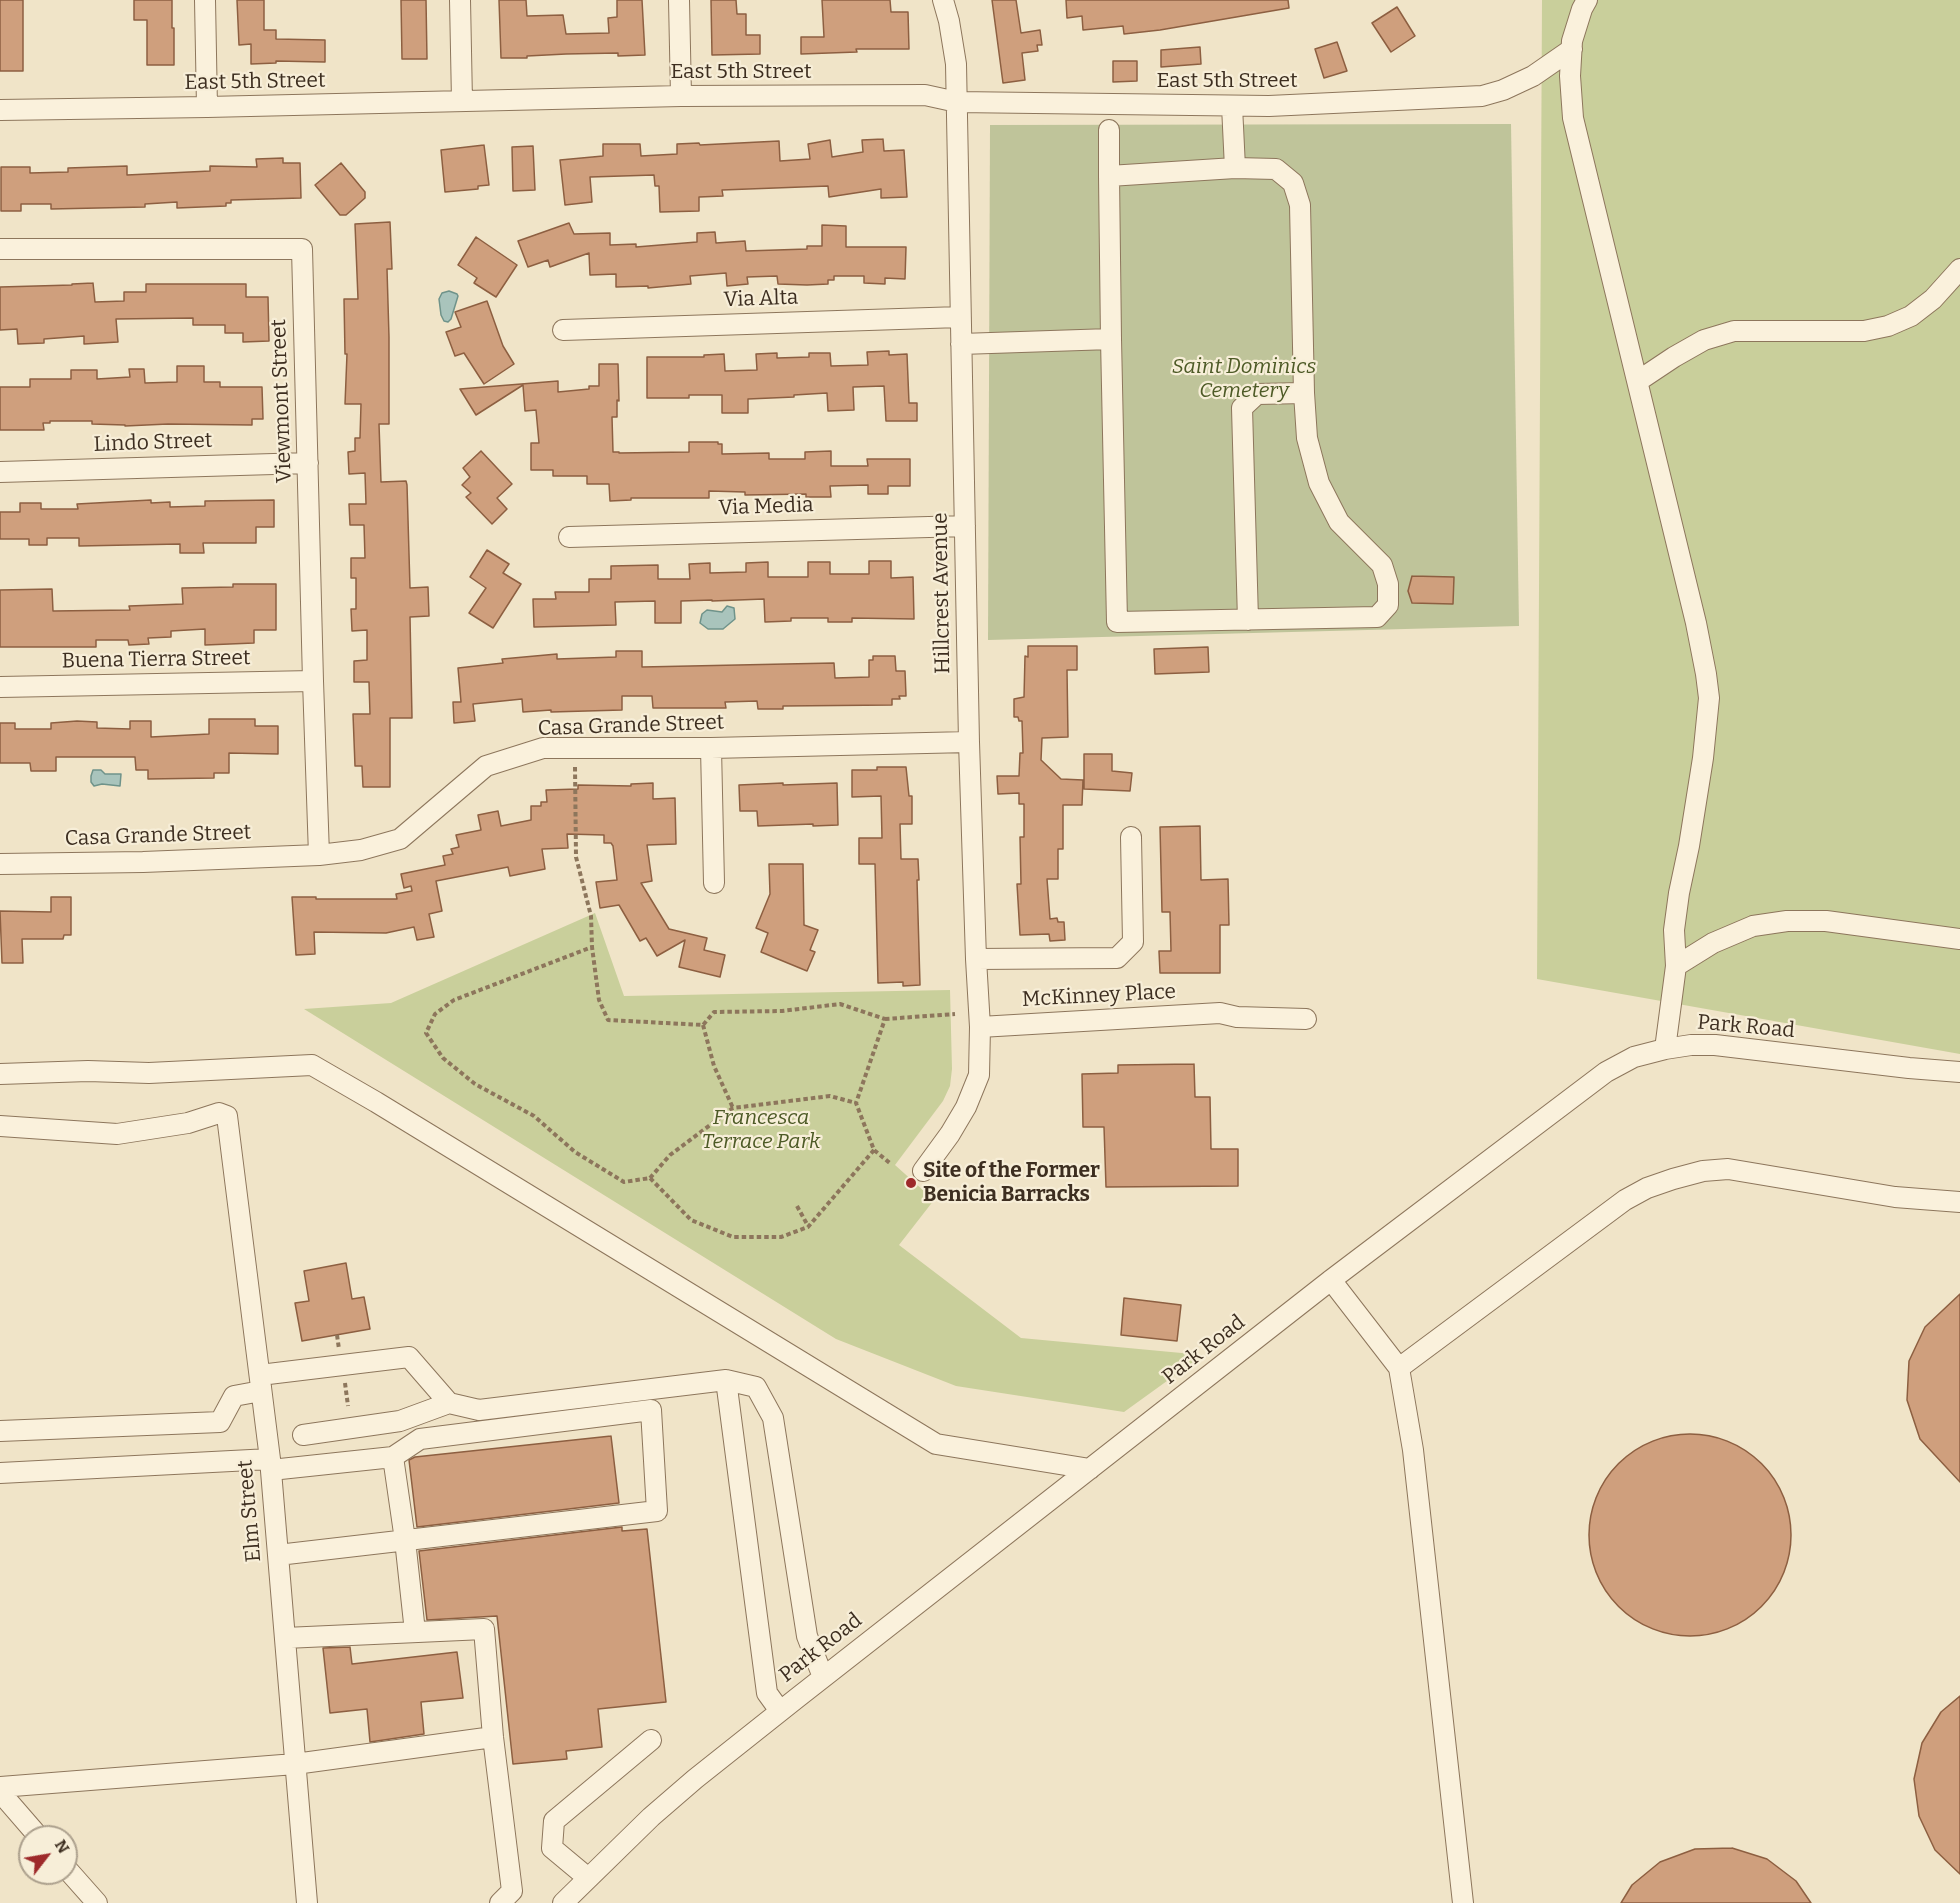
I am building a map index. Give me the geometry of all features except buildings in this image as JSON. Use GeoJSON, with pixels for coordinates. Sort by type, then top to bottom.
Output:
{"type":"FeatureCollection","features":[{"type":"Feature","properties":{"kind":"street"},"geometry":{"type":"LineString","coordinates":[[205,0],[207,107]]}},
{"type":"Feature","properties":{"kind":"street"},"geometry":{"type":"LineString","coordinates":[[460,0],[462,101]]}},
{"type":"Feature","properties":{"kind":"street"},"geometry":{"type":"LineString","coordinates":[[679,0],[681,96]]}},
{"type":"Feature","properties":{"kind":"street","name":"Hillcrest Avenue"},"geometry":{"type":"LineString","coordinates":[[923,1171],[966,1107],[979,1075],[980,1027],[969,742],[956,64],[943,0]]}},
{"type":"Feature","properties":{"kind":"street"},"geometry":{"type":"LineString","coordinates":[[1587,0],[1572,49],[1570,76],[1573,118],[1696,624],[1709,698],[1703,758],[1674,930],[1676,966],[1665,1049]]}},
{"type":"Feature","properties":{"kind":"street","name":"East 5th Street"},"geometry":{"type":"LineString","coordinates":[[0,110],[681,96],[925,95],[957,102],[1232,106],[1482,96],[1503,90],[1533,76],[1572,49]]}},
{"type":"Feature","properties":{"kind":"street"},"geometry":{"type":"LineString","coordinates":[[1232,106],[1235,168]]}},
{"type":"Feature","properties":{"kind":"street"},"geometry":{"type":"LineString","coordinates":[[1109,130],[1109,176],[1111,339],[1117,622],[1377,617],[1388,605],[1388,584],[1382,565],[1339,522],[1319,483],[1307,438],[1300,205],[1293,183],[1276,169],[1235,168],[1109,176]]}},
{"type":"Feature","properties":{"kind":"street","name":"Viewmont Street"},"geometry":{"type":"LineString","coordinates":[[0,249],[302,249],[319,855]]}},
{"type":"Feature","properties":{"kind":"street"},"geometry":{"type":"LineString","coordinates":[[1638,381],[1704,340],[1734,331],[1864,331],[1888,326],[1911,316],[1933,299],[1960,269]]}},
{"type":"Feature","properties":{"kind":"street","name":"Via Alta"},"geometry":{"type":"LineString","coordinates":[[563,330],[960,317]]}},
{"type":"Feature","properties":{"kind":"street"},"geometry":{"type":"LineString","coordinates":[[961,344],[1111,339]]}},
{"type":"Feature","properties":{"kind":"street"},"geometry":{"type":"LineString","coordinates":[[1248,620],[1242,408],[1257,394],[1304,393]]}},
{"type":"Feature","properties":{"kind":"street","name":"Lindo Street"},"geometry":{"type":"LineString","coordinates":[[0,472],[308,463]]}},
{"type":"Feature","properties":{"kind":"street","name":"Via Media"},"geometry":{"type":"LineString","coordinates":[[569,537],[965,526]]}},
{"type":"Feature","properties":{"kind":"street","name":"Buena Tierra Street"},"geometry":{"type":"LineString","coordinates":[[0,687],[313,681]]}},
{"type":"Feature","properties":{"kind":"street","name":"Casa Grande Street"},"geometry":{"type":"LineString","coordinates":[[0,864],[143,862],[319,855],[361,850],[400,839],[486,766],[543,748],[711,748],[969,742]]}},
{"type":"Feature","properties":{"kind":"street"},"geometry":{"type":"LineString","coordinates":[[711,748],[714,883]]}},
{"type":"Feature","properties":{"kind":"street"},"geometry":{"type":"LineString","coordinates":[[976,959],[1117,958],[1133,942],[1131,837]]}},
{"type":"Feature","properties":{"kind":"street"},"geometry":{"type":"LineString","coordinates":[[1676,966],[1713,943],[1752,926],[1787,921],[1826,921],[1960,939]]}},
{"type":"Feature","properties":{"kind":"street","name":"McKinney Place"},"geometry":{"type":"LineString","coordinates":[[980,1027],[1220,1014],[1237,1017],[1306,1019]]}},
{"type":"Feature","properties":{"kind":"street","name":"Park Road"},"geometry":{"type":"LineString","coordinates":[[563,1903],[669,1802],[780,1711],[1331,1280],[1606,1072],[1634,1058],[1665,1049],[1724,1046],[1960,1072]]}},
{"type":"Feature","properties":{"kind":"street"},"geometry":{"type":"LineString","coordinates":[[0,1074],[88,1071],[149,1073],[312,1065],[936,1444],[1090,1469]]}},
{"type":"Feature","properties":{"kind":"street","name":"Elm Street"},"geometry":{"type":"LineString","coordinates":[[0,1126],[117,1134],[188,1123],[219,1113],[227,1116],[270,1465],[307,1903]]}},
{"type":"Feature","properties":{"kind":"street"},"geometry":{"type":"LineString","coordinates":[[1399,1368],[1625,1200],[1647,1188],[1673,1179],[1703,1171],[1728,1169],[1895,1197],[1960,1202]]}},
{"type":"Feature","properties":{"kind":"street"},"geometry":{"type":"LineString","coordinates":[[1331,1280],[1399,1368],[1413,1450],[1463,1903]]}},
{"type":"Feature","properties":{"kind":"street"},"geometry":{"type":"LineString","coordinates":[[0,1431],[220,1422],[234,1395],[260,1383],[409,1357],[449,1403]]}},
{"type":"Feature","properties":{"kind":"street"},"geometry":{"type":"LineString","coordinates":[[726,1380],[767,1693],[780,1711]]}},
{"type":"Feature","properties":{"kind":"street"},"geometry":{"type":"LineString","coordinates":[[303,1435],[400,1421],[449,1403],[479,1410],[726,1380],[756,1387],[773,1418],[807,1636],[823,1677]]}},
{"type":"Feature","properties":{"kind":"street"},"geometry":{"type":"LineString","coordinates":[[0,1473],[270,1465],[393,1457],[420,1439],[651,1410],[657,1511],[278,1555]]}},
{"type":"Feature","properties":{"kind":"street"},"geometry":{"type":"LineString","coordinates":[[393,1457],[415,1632]]}},
{"type":"Feature","properties":{"kind":"street"},"geometry":{"type":"LineString","coordinates":[[285,1638],[484,1629],[493,1737],[512,1891],[500,1903]]}},
{"type":"Feature","properties":{"kind":"street"},"geometry":{"type":"LineString","coordinates":[[0,1786],[296,1764],[493,1737]]}},
{"type":"Feature","properties":{"kind":"street"},"geometry":{"type":"LineString","coordinates":[[588,1878],[552,1848],[554,1821],[651,1740]]}},
{"type":"Feature","properties":{"kind":"street"},"geometry":{"type":"LineString","coordinates":[[0,1792],[29,1825]]}},
{"type":"Feature","properties":{"kind":"street"},"geometry":{"type":"LineString","coordinates":[[78,1882],[97,1903]]}},
{"type":"Feature","properties":{"kind":"path"},"geometry":{"type":"LineString","coordinates":[[575,766],[576,856],[591,916],[592,947],[599,1000],[608,1020],[703,1025]]}},
{"type":"Feature","properties":{"kind":"path"},"geometry":{"type":"LineString","coordinates":[[592,947],[454,1000],[435,1014],[426,1033],[443,1058],[475,1084],[534,1116],[575,1152],[624,1182],[650,1178],[670,1155],[733,1108],[830,1096],[856,1103]]}},
{"type":"Feature","properties":{"kind":"path"},"geometry":{"type":"LineString","coordinates":[[703,1025],[714,1012],[782,1011],[840,1004],[885,1019],[956,1014]]}},
{"type":"Feature","properties":{"kind":"path"},"geometry":{"type":"LineString","coordinates":[[885,1019],[856,1103],[874,1150],[891,1164]]}},
{"type":"Feature","properties":{"kind":"path"},"geometry":{"type":"LineString","coordinates":[[703,1025],[714,1066],[733,1108]]}},
{"type":"Feature","properties":{"kind":"path"},"geometry":{"type":"LineString","coordinates":[[650,1178],[691,1220],[733,1237],[781,1238],[808,1227],[874,1150]]}},
{"type":"Feature","properties":{"kind":"path"},"geometry":{"type":"LineString","coordinates":[[797,1206],[808,1227]]}},
{"type":"Feature","properties":{"kind":"green space"},"geometry":{"type":"Polygon","coordinates":[[[1542,0],[1960,0],[1960,1054],[1537,979],[1542,0]]]}},
{"type":"Feature","properties":{"kind":"green space","name":"Saint Dominics Cemetery"},"geometry":{"type":"Polygon","coordinates":[[[1511,124],[1519,626],[988,640],[990,125],[1511,124]]]}},
{"type":"Feature","properties":{"kind":"green space","name":"Francesca Terrace Park"},"geometry":{"type":"Polygon","coordinates":[[[595,913],[624,996],[950,990],[952,1069],[950,1086],[943,1101],[895,1165],[934,1200],[899,1245],[1021,1338],[1203,1355],[1124,1412],[956,1386],[836,1339],[304,1009],[391,1003],[595,913]]]}},
{"type":"Feature","properties":{"kind":"water"},"geometry":{"type":"Polygon","coordinates":[[[449,291],[458,296],[448,322],[444,321],[441,315],[439,299],[442,293],[449,291]]]}},
{"type":"Feature","properties":{"kind":"water"},"geometry":{"type":"Polygon","coordinates":[[[727,606],[734,608],[735,619],[723,629],[708,629],[700,623],[702,614],[707,610],[722,612],[727,606]]]}},
{"type":"Feature","properties":{"kind":"water"},"geometry":{"type":"Polygon","coordinates":[[[93,770],[101,770],[105,774],[121,774],[120,786],[102,784],[94,786],[91,782],[93,770]]]}},
{"type":"Feature","properties":{"kind":"place","name":"Site of the Former Benicia Barracks"},"geometry":{"type":"Point","coordinates":[911,1183]}}]}
